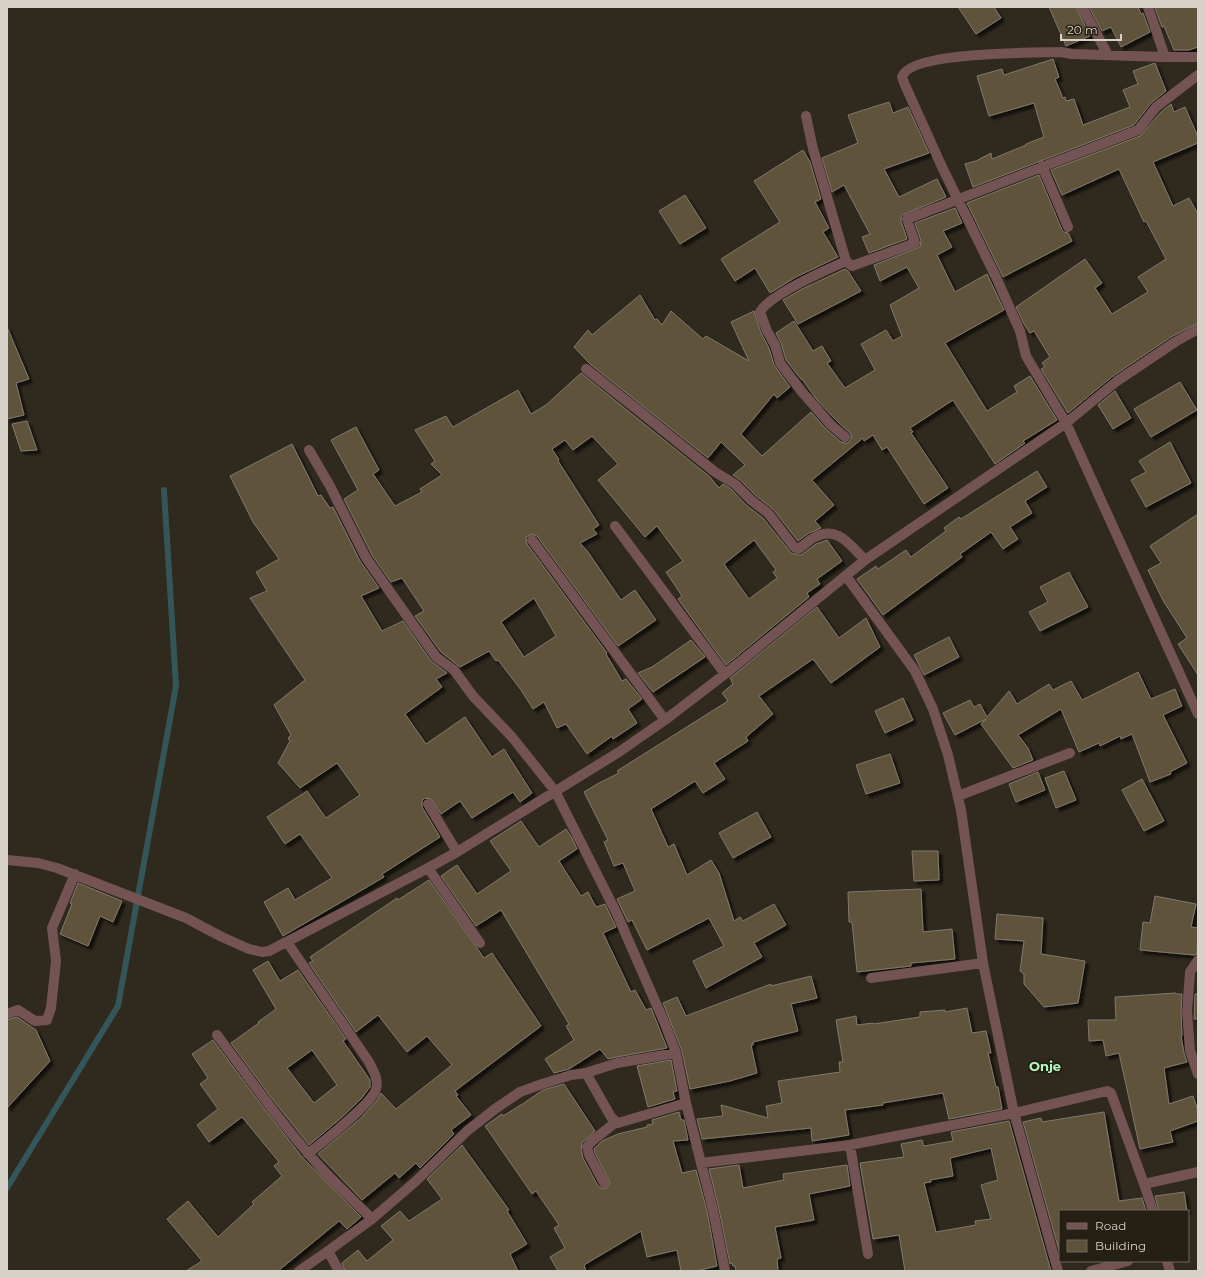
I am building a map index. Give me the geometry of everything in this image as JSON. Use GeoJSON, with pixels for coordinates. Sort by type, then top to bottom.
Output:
{"type":"FeatureCollection","features":[{"type":"Feature","properties":{"kind":"street"},"geometry":{"type":"LineString","coordinates":[[1082,7],[1108,55]]}},
{"type":"Feature","properties":{"kind":"street"},"geometry":{"type":"LineString","coordinates":[[1148,7],[1165,57]]}},
{"type":"Feature","properties":{"kind":"street"},"geometry":{"type":"LineString","coordinates":[[1198,57],[1108,55],[1061,52],[972,54],[921,63],[910,67],[905,71],[902,77],[957,199],[995,275],[1020,331],[1026,356],[1066,423],[1198,714]]}},
{"type":"Feature","properties":{"kind":"street"},"geometry":{"type":"LineString","coordinates":[[806,116],[812,149],[846,261],[852,266],[915,243],[907,219],[1042,166],[1090,150],[1138,130],[1156,107],[1198,75]]}},
{"type":"Feature","properties":{"kind":"street"},"geometry":{"type":"LineString","coordinates":[[1042,166],[1068,227]]}},
{"type":"Feature","properties":{"kind":"street"},"geometry":{"type":"LineString","coordinates":[[845,437],[831,425],[780,364],[775,345],[767,332],[760,312],[769,301],[804,281],[846,261]]}},
{"type":"Feature","properties":{"kind":"street"},"geometry":{"type":"LineString","coordinates":[[7,860],[38,863],[75,874],[112,890],[186,918],[258,952],[266,952],[457,852],[619,752],[665,720],[725,674],[866,560],[1066,423],[1116,381],[1175,342],[1198,329]]}},
{"type":"Feature","properties":{"kind":"street"},"geometry":{"type":"LineString","coordinates":[[586,369],[714,472],[735,484],[751,500],[768,513],[794,547],[798,550],[813,538],[831,533],[844,539],[866,560]]}},
{"type":"Feature","properties":{"kind":"street"},"geometry":{"type":"LineString","coordinates":[[310,450],[366,558],[436,657],[454,670],[473,696],[512,737],[555,792],[616,912],[665,1024],[676,1053],[700,1163],[713,1210],[725,1271]]}},
{"type":"Feature","properties":{"kind":"street"},"geometry":{"type":"LineString","coordinates":[[614,526],[725,674]]}},
{"type":"Feature","properties":{"kind":"street"},"geometry":{"type":"LineString","coordinates":[[532,540],[665,720]]}},
{"type":"Feature","properties":{"kind":"street"},"geometry":{"type":"LineString","coordinates":[[846,576],[915,671],[935,716],[948,755],[961,810],[983,963],[1014,1113],[1058,1271]]}},
{"type":"Feature","properties":{"kind":"street"},"geometry":{"type":"LineString","coordinates":[[958,796],[1070,753]]}},
{"type":"Feature","properties":{"kind":"street"},"geometry":{"type":"LineString","coordinates":[[428,804],[457,852]]}},
{"type":"Feature","properties":{"kind":"street"},"geometry":{"type":"LineString","coordinates":[[428,868],[480,943]]}},
{"type":"Feature","properties":{"kind":"street"},"geometry":{"type":"LineString","coordinates":[[7,1014],[18,1010],[35,1021],[47,1020],[51,1008],[56,961],[52,928],[75,874]]}},
{"type":"Feature","properties":{"kind":"street"},"geometry":{"type":"LineString","coordinates":[[287,942],[369,1062],[376,1076],[377,1084],[373,1095],[359,1110],[308,1154]]}},
{"type":"Feature","properties":{"kind":"street"},"geometry":{"type":"LineString","coordinates":[[1198,960],[1190,972],[1188,1012],[1190,1051],[1198,1074]]}},
{"type":"Feature","properties":{"kind":"street"},"geometry":{"type":"LineString","coordinates":[[871,978],[983,963]]}},
{"type":"Feature","properties":{"kind":"street"},"geometry":{"type":"LineString","coordinates":[[217,1035],[308,1154],[372,1219]]}},
{"type":"Feature","properties":{"kind":"street"},"geometry":{"type":"LineString","coordinates":[[299,1271],[372,1219],[416,1181],[467,1131],[520,1092],[571,1075],[586,1073],[617,1063],[676,1053]]}},
{"type":"Feature","properties":{"kind":"street"},"geometry":{"type":"LineString","coordinates":[[586,1073],[609,1113],[616,1122]]}},
{"type":"Feature","properties":{"kind":"street"},"geometry":{"type":"LineString","coordinates":[[700,1163],[850,1145],[1014,1113],[1107,1091],[1111,1093],[1153,1210]]}},
{"type":"Feature","properties":{"kind":"street"},"geometry":{"type":"LineString","coordinates":[[604,1183],[589,1155],[587,1147],[592,1141],[616,1122],[618,1123],[686,1103]]}},
{"type":"Feature","properties":{"kind":"street"},"geometry":{"type":"LineString","coordinates":[[850,1145],[868,1254]]}},
{"type":"Feature","properties":{"kind":"street"},"geometry":{"type":"LineString","coordinates":[[1144,1184],[1198,1172]]}},
{"type":"Feature","properties":{"kind":"street"},"geometry":{"type":"LineString","coordinates":[[328,1251],[339,1271]]}},
{"type":"Feature","properties":{"kind":"street"},"geometry":{"type":"LineString","coordinates":[[1091,1271],[1124,1262]]}},
{"type":"Feature","properties":{"kind":"building"},"geometry":{"type":"Polygon","coordinates":[[[958,7],[994,7],[1001,18],[976,34],[958,7]]]}},
{"type":"Feature","properties":{"kind":"building"},"geometry":{"type":"Polygon","coordinates":[[[1049,7],[1076,7],[1090,36],[1066,46],[1049,7]]]}},
{"type":"Feature","properties":{"kind":"building"},"geometry":{"type":"Polygon","coordinates":[[[1089,7],[1138,7],[1141,14],[1143,13],[1150,32],[1121,47],[1111,27],[1102,31],[1089,7]]]}},
{"type":"Feature","properties":{"kind":"building"},"geometry":{"type":"Polygon","coordinates":[[[1198,7],[1198,47],[1189,50],[1174,50],[1164,26],[1162,27],[1155,8],[1198,7]]]}},
{"type":"Feature","properties":{"kind":"building"},"geometry":{"type":"Polygon","coordinates":[[[1053,59],[1059,77],[1055,79],[1063,98],[1065,97],[1066,101],[1074,99],[1083,125],[1130,107],[1123,90],[1138,84],[1133,71],[1155,63],[1166,91],[1151,103],[1134,125],[973,187],[965,164],[976,161],[991,153],[992,159],[1044,137],[1034,103],[989,116],[977,76],[1002,69],[1004,75],[1053,59]]]}},
{"type":"Feature","properties":{"kind":"building"},"geometry":{"type":"Polygon","coordinates":[[[889,102],[893,113],[908,107],[929,153],[884,169],[899,197],[937,179],[946,197],[902,215],[901,221],[907,239],[869,253],[862,237],[870,234],[844,185],[832,192],[822,158],[858,143],[848,115],[889,102]]]}},
{"type":"Feature","properties":{"kind":"building"},"geometry":{"type":"Polygon","coordinates":[[[1171,104],[1174,112],[1185,107],[1198,137],[1198,143],[1153,162],[1173,206],[1189,198],[1198,214],[1198,323],[1171,337],[1113,376],[1068,413],[1041,369],[1045,367],[1042,363],[1050,357],[1034,331],[1030,333],[1016,307],[1085,259],[1102,283],[1095,288],[1112,314],[1148,292],[1138,277],[1166,259],[1146,221],[1144,222],[1119,169],[1062,195],[1051,170],[1140,136],[1161,112],[1171,104]]]}},
{"type":"Feature","properties":{"kind":"building"},"geometry":{"type":"Polygon","coordinates":[[[803,150],[810,162],[821,199],[815,202],[829,228],[823,232],[838,257],[796,277],[770,293],[755,268],[735,281],[721,259],[780,222],[754,181],[803,150]]]}},
{"type":"Feature","properties":{"kind":"building"},"geometry":{"type":"Polygon","coordinates":[[[1039,175],[1062,230],[1068,233],[1072,241],[1003,277],[967,203],[1039,175]]]}},
{"type":"Feature","properties":{"kind":"building"},"geometry":{"type":"Polygon","coordinates":[[[685,195],[706,228],[680,244],[659,211],[685,195]]]}},
{"type":"Feature","properties":{"kind":"building"},"geometry":{"type":"Polygon","coordinates":[[[955,208],[962,223],[943,231],[952,247],[937,255],[955,292],[987,274],[1004,310],[945,343],[987,411],[1017,392],[1014,386],[1030,376],[1057,420],[1023,441],[1025,443],[995,464],[953,400],[910,428],[913,432],[911,433],[948,488],[924,504],[887,447],[882,450],[873,435],[864,441],[863,438],[812,480],[834,505],[815,521],[821,528],[809,533],[798,541],[773,509],[733,475],[745,465],[721,442],[708,458],[590,364],[574,347],[588,330],[592,335],[640,295],[655,320],[657,319],[662,325],[671,311],[703,339],[706,336],[749,361],[731,322],[754,311],[761,333],[769,348],[774,365],[790,387],[777,398],[774,394],[741,434],[762,456],[811,412],[826,429],[841,442],[848,443],[851,439],[851,434],[817,400],[786,360],[781,343],[776,333],[794,321],[813,351],[822,346],[831,361],[827,363],[845,388],[875,370],[861,344],[886,330],[893,341],[902,336],[890,305],[919,288],[907,267],[880,281],[874,265],[920,247],[921,241],[915,223],[955,208]]]}},
{"type":"Feature","properties":{"kind":"building"},"geometry":{"type":"Polygon","coordinates":[[[845,269],[848,271],[861,291],[798,324],[783,300],[802,289],[845,269]]]}},
{"type":"Feature","properties":{"kind":"building"},"geometry":{"type":"Polygon","coordinates":[[[7,327],[29,379],[16,383],[24,415],[7,419],[7,327]]]}},
{"type":"Feature","properties":{"kind":"building"},"geometry":{"type":"Polygon","coordinates":[[[581,373],[710,477],[719,488],[723,484],[731,489],[746,505],[763,518],[791,553],[801,555],[816,544],[827,540],[842,561],[817,579],[820,584],[807,593],[809,597],[726,665],[678,599],[682,596],[666,572],[683,561],[657,526],[645,537],[598,480],[618,464],[592,436],[573,450],[565,440],[552,449],[559,460],[558,461],[599,525],[593,529],[597,534],[580,543],[588,552],[621,600],[635,590],[656,620],[618,646],[537,536],[532,534],[526,537],[527,544],[607,653],[606,654],[622,681],[626,679],[642,699],[628,709],[637,723],[613,739],[612,736],[587,754],[566,724],[557,728],[544,702],[533,709],[521,690],[498,660],[496,661],[489,651],[460,667],[441,652],[415,616],[424,611],[402,578],[391,582],[372,555],[344,499],[358,490],[331,440],[356,427],[379,470],[373,474],[395,506],[422,492],[420,489],[442,475],[431,464],[435,461],[415,430],[446,416],[453,427],[518,390],[531,414],[546,405],[581,373]],[[754,540],[724,564],[749,599],[777,578],[773,572],[776,570],[754,540]],[[534,598],[501,622],[524,657],[556,636],[534,598]]]}},
{"type":"Feature","properties":{"kind":"building"},"geometry":{"type":"Polygon","coordinates":[[[1180,382],[1197,410],[1151,437],[1134,409],[1180,382]]]}},
{"type":"Feature","properties":{"kind":"building"},"geometry":{"type":"Polygon","coordinates":[[[1115,391],[1131,418],[1113,429],[1098,405],[1115,391]]]}},
{"type":"Feature","properties":{"kind":"building"},"geometry":{"type":"Polygon","coordinates":[[[27,421],[37,450],[21,451],[12,424],[27,421]]]}},
{"type":"Feature","properties":{"kind":"building"},"geometry":{"type":"Polygon","coordinates":[[[1170,442],[1191,483],[1146,507],[1131,480],[1146,472],[1139,461],[1170,442]]]}},
{"type":"Feature","properties":{"kind":"building"},"geometry":{"type":"Polygon","coordinates":[[[292,444],[318,496],[321,495],[330,508],[333,507],[360,561],[379,588],[361,596],[382,631],[403,621],[431,661],[447,673],[436,679],[442,687],[405,714],[426,744],[465,717],[492,757],[504,749],[532,793],[520,802],[513,792],[472,818],[460,801],[441,814],[431,799],[425,798],[422,801],[422,807],[440,837],[382,874],[384,877],[283,936],[264,902],[288,888],[295,900],[332,878],[300,834],[285,844],[267,817],[307,791],[326,818],[360,795],[337,763],[300,788],[278,763],[290,741],[288,738],[291,735],[274,705],[305,680],[250,598],[267,591],[256,572],[279,559],[253,522],[230,476],[292,444]]]}},
{"type":"Feature","properties":{"kind":"building"},"geometry":{"type":"Polygon","coordinates":[[[1037,471],[1047,487],[1025,501],[1032,513],[1010,527],[1018,539],[1003,549],[991,532],[960,554],[962,557],[883,615],[857,579],[876,566],[878,569],[906,550],[911,557],[946,531],[944,528],[959,517],[961,519],[1037,471]]]}},
{"type":"Feature","properties":{"kind":"building"},"geometry":{"type":"Polygon","coordinates":[[[1198,514],[1198,675],[1178,644],[1187,638],[1164,602],[1148,570],[1161,563],[1150,546],[1198,514]]]}},
{"type":"Feature","properties":{"kind":"building"},"geometry":{"type":"Polygon","coordinates":[[[1069,572],[1088,607],[1040,631],[1029,612],[1048,602],[1040,587],[1069,572]]]}},
{"type":"Feature","properties":{"kind":"building"},"geometry":{"type":"Polygon","coordinates":[[[817,607],[839,638],[866,618],[880,647],[831,683],[813,659],[759,696],[773,714],[746,737],[748,741],[714,763],[725,779],[703,793],[695,781],[651,809],[668,847],[674,844],[687,875],[711,860],[719,873],[734,921],[740,917],[743,921],[774,904],[786,925],[754,943],[762,957],[706,988],[693,961],[724,946],[709,918],[647,950],[632,920],[628,922],[617,899],[635,891],[623,863],[614,866],[604,842],[608,840],[584,792],[619,773],[617,771],[728,701],[722,693],[733,684],[730,678],[817,607]]]}},
{"type":"Feature","properties":{"kind":"building"},"geometry":{"type":"Polygon","coordinates":[[[949,637],[959,657],[924,675],[914,655],[949,637]]]}},
{"type":"Feature","properties":{"kind":"building"},"geometry":{"type":"Polygon","coordinates":[[[691,640],[705,657],[653,692],[638,673],[652,667],[691,640]]]}},
{"type":"Feature","properties":{"kind":"building"},"geometry":{"type":"Polygon","coordinates":[[[1138,672],[1151,699],[1175,689],[1182,706],[1163,715],[1187,763],[1170,772],[1171,774],[1150,782],[1132,734],[1121,739],[1120,736],[1100,746],[1099,743],[1079,752],[1061,709],[1018,735],[1028,748],[1033,760],[1013,768],[981,724],[986,719],[955,735],[943,713],[970,700],[974,707],[980,704],[987,717],[1009,691],[1017,704],[1049,684],[1053,690],[1071,681],[1082,700],[1138,672]]]}},
{"type":"Feature","properties":{"kind":"building"},"geometry":{"type":"Polygon","coordinates":[[[903,698],[913,720],[885,733],[875,711],[903,698]]]}},
{"type":"Feature","properties":{"kind":"building"},"geometry":{"type":"Polygon","coordinates":[[[890,754],[900,783],[866,794],[856,765],[890,754]]]}},
{"type":"Feature","properties":{"kind":"building"},"geometry":{"type":"Polygon","coordinates":[[[1064,771],[1076,800],[1056,808],[1045,778],[1064,771]]]}},
{"type":"Feature","properties":{"kind":"building"},"geometry":{"type":"Polygon","coordinates":[[[1038,772],[1045,790],[1016,802],[1009,784],[1038,772]]]}},
{"type":"Feature","properties":{"kind":"building"},"geometry":{"type":"Polygon","coordinates":[[[1142,779],[1164,821],[1144,831],[1122,790],[1142,779]]]}},
{"type":"Feature","properties":{"kind":"building"},"geometry":{"type":"Polygon","coordinates":[[[757,812],[771,837],[733,858],[719,833],[757,812]]]}},
{"type":"Feature","properties":{"kind":"building"},"geometry":{"type":"Polygon","coordinates":[[[521,821],[539,847],[566,829],[572,838],[577,849],[559,861],[581,896],[588,892],[596,907],[605,904],[616,927],[603,933],[631,992],[635,990],[646,1010],[651,1008],[667,1048],[608,1059],[600,1049],[569,1069],[554,1073],[545,1059],[574,1040],[566,1026],[569,1024],[501,910],[476,926],[441,876],[457,865],[477,894],[511,871],[490,841],[521,821]]]}},
{"type":"Feature","properties":{"kind":"building"},"geometry":{"type":"Polygon","coordinates":[[[912,851],[938,851],[939,880],[914,881],[912,851]]]}},
{"type":"Feature","properties":{"kind":"building"},"geometry":{"type":"Polygon","coordinates":[[[429,880],[484,958],[492,953],[541,1026],[455,1091],[458,1095],[456,1096],[471,1115],[451,1130],[454,1134],[420,1168],[416,1163],[399,1178],[395,1173],[362,1200],[318,1154],[361,1118],[377,1100],[381,1093],[396,1109],[452,1065],[427,1036],[407,1052],[378,1015],[356,1032],[309,963],[313,961],[310,957],[397,898],[398,900],[429,880]]]}},
{"type":"Feature","properties":{"kind":"building"},"geometry":{"type":"Polygon","coordinates":[[[78,883],[122,901],[113,922],[100,916],[88,946],[60,934],[72,904],[70,903],[78,883]]]}},
{"type":"Feature","properties":{"kind":"building"},"geometry":{"type":"Polygon","coordinates":[[[921,889],[923,932],[952,929],[955,959],[911,963],[911,966],[857,972],[852,922],[849,922],[848,892],[921,889]]]}},
{"type":"Feature","properties":{"kind":"building"},"geometry":{"type":"Polygon","coordinates":[[[1155,896],[1196,904],[1191,927],[1198,928],[1197,954],[1194,955],[1140,950],[1143,922],[1150,923],[1155,896]]]}},
{"type":"Feature","properties":{"kind":"building"},"geometry":{"type":"Polygon","coordinates":[[[997,914],[1043,918],[1041,954],[1085,961],[1078,1003],[1044,1007],[1024,984],[1024,974],[1020,971],[1024,941],[995,939],[997,914]]]}},
{"type":"Feature","properties":{"kind":"building"},"geometry":{"type":"Polygon","coordinates":[[[268,961],[280,981],[298,970],[346,1039],[343,1041],[370,1080],[370,1087],[361,1099],[309,1145],[273,1100],[231,1043],[276,1009],[253,970],[268,961]],[[312,1050],[287,1068],[314,1103],[337,1085],[312,1050]]]}},
{"type":"Feature","properties":{"kind":"building"},"geometry":{"type":"Polygon","coordinates":[[[811,976],[817,998],[791,1004],[798,1031],[753,1042],[753,1045],[751,1045],[757,1073],[730,1081],[690,1089],[682,1051],[663,1003],[677,997],[686,1016],[771,984],[771,986],[811,976]]]}},
{"type":"Feature","properties":{"kind":"building"},"geometry":{"type":"Polygon","coordinates":[[[1176,993],[1182,994],[1181,1036],[1187,1062],[1164,1068],[1169,1104],[1193,1096],[1198,1111],[1198,1121],[1170,1131],[1173,1142],[1140,1149],[1119,1053],[1106,1056],[1103,1040],[1089,1041],[1088,1020],[1116,1020],[1115,997],[1176,993]]]}},
{"type":"Feature","properties":{"kind":"building"},"geometry":{"type":"Polygon","coordinates":[[[1195,994],[1198,994],[1198,1019],[1194,1019],[1195,994]]]}},
{"type":"Feature","properties":{"kind":"building"},"geometry":{"type":"Polygon","coordinates":[[[967,1008],[972,1033],[986,1031],[991,1053],[988,1053],[996,1087],[998,1087],[1002,1109],[949,1119],[943,1093],[883,1103],[883,1105],[845,1110],[849,1135],[812,1141],[811,1128],[702,1139],[697,1119],[723,1116],[721,1105],[768,1118],[766,1106],[782,1103],[778,1081],[840,1072],[839,1062],[843,1062],[836,1020],[856,1016],[857,1025],[873,1024],[920,1017],[920,1012],[945,1010],[945,1012],[967,1008]]]}},
{"type":"Feature","properties":{"kind":"building"},"geometry":{"type":"Polygon","coordinates":[[[17,1017],[36,1030],[50,1061],[7,1108],[7,1020],[17,1017]]]}},
{"type":"Feature","properties":{"kind":"building"},"geometry":{"type":"Polygon","coordinates":[[[213,1040],[303,1158],[361,1217],[347,1229],[339,1221],[278,1271],[186,1271],[202,1261],[167,1219],[188,1201],[218,1237],[254,1204],[252,1202],[282,1176],[274,1166],[279,1162],[242,1117],[209,1142],[197,1125],[218,1109],[200,1084],[208,1078],[192,1054],[213,1040]]]}},
{"type":"Feature","properties":{"kind":"building"},"geometry":{"type":"Polygon","coordinates":[[[671,1060],[677,1091],[673,1092],[675,1099],[648,1107],[637,1066],[671,1060]]]}},
{"type":"Feature","properties":{"kind":"building"},"geometry":{"type":"Polygon","coordinates":[[[564,1084],[595,1131],[582,1143],[581,1149],[583,1158],[598,1186],[603,1189],[607,1188],[610,1183],[594,1149],[602,1141],[618,1134],[647,1127],[647,1125],[653,1124],[652,1120],[679,1112],[681,1120],[684,1120],[688,1140],[673,1141],[682,1173],[696,1170],[707,1211],[717,1266],[696,1271],[681,1271],[677,1250],[647,1257],[641,1231],[584,1265],[586,1271],[558,1271],[550,1257],[565,1248],[554,1228],[559,1225],[536,1191],[532,1194],[485,1126],[502,1114],[503,1116],[543,1090],[564,1084]]]}},
{"type":"Feature","properties":{"kind":"building"},"geometry":{"type":"Polygon","coordinates":[[[1104,1112],[1119,1201],[1142,1198],[1146,1210],[1059,1210],[1059,1250],[1023,1122],[1041,1118],[1042,1122],[1104,1112]]]}},
{"type":"Feature","properties":{"kind":"building"},"geometry":{"type":"Polygon","coordinates":[[[1009,1121],[1051,1271],[905,1271],[899,1235],[873,1239],[860,1163],[904,1157],[901,1144],[922,1140],[924,1146],[953,1141],[951,1132],[1009,1121]],[[991,1148],[950,1158],[953,1176],[930,1180],[931,1182],[924,1183],[936,1232],[976,1225],[975,1221],[991,1219],[981,1185],[998,1180],[991,1148]]]}},
{"type":"Feature","properties":{"kind":"building"},"geometry":{"type":"Polygon","coordinates":[[[462,1145],[509,1210],[507,1211],[527,1244],[510,1254],[518,1271],[345,1271],[342,1263],[358,1250],[367,1261],[393,1240],[381,1226],[400,1211],[409,1221],[442,1199],[427,1179],[462,1145]]]}},
{"type":"Feature","properties":{"kind":"building"},"geometry":{"type":"Polygon","coordinates":[[[739,1165],[743,1188],[784,1180],[783,1174],[847,1165],[850,1186],[809,1194],[814,1220],[775,1227],[781,1258],[777,1259],[778,1271],[736,1271],[735,1266],[733,1266],[732,1263],[730,1264],[709,1169],[739,1165]]]}},
{"type":"Feature","properties":{"kind":"building"},"geometry":{"type":"Polygon","coordinates":[[[1184,1192],[1187,1210],[1159,1210],[1155,1196],[1184,1192]]]}},
{"type":"Feature","properties":{"kind":"waterway"},"geometry":{"type":"LineString","coordinates":[[7,1188],[118,1006],[176,686],[164,490]]}},
{"type":"Feature","properties":{"kind":"district","name":"Onje"},"geometry":{"type":"Point","coordinates":[1045,1066]}}]}
